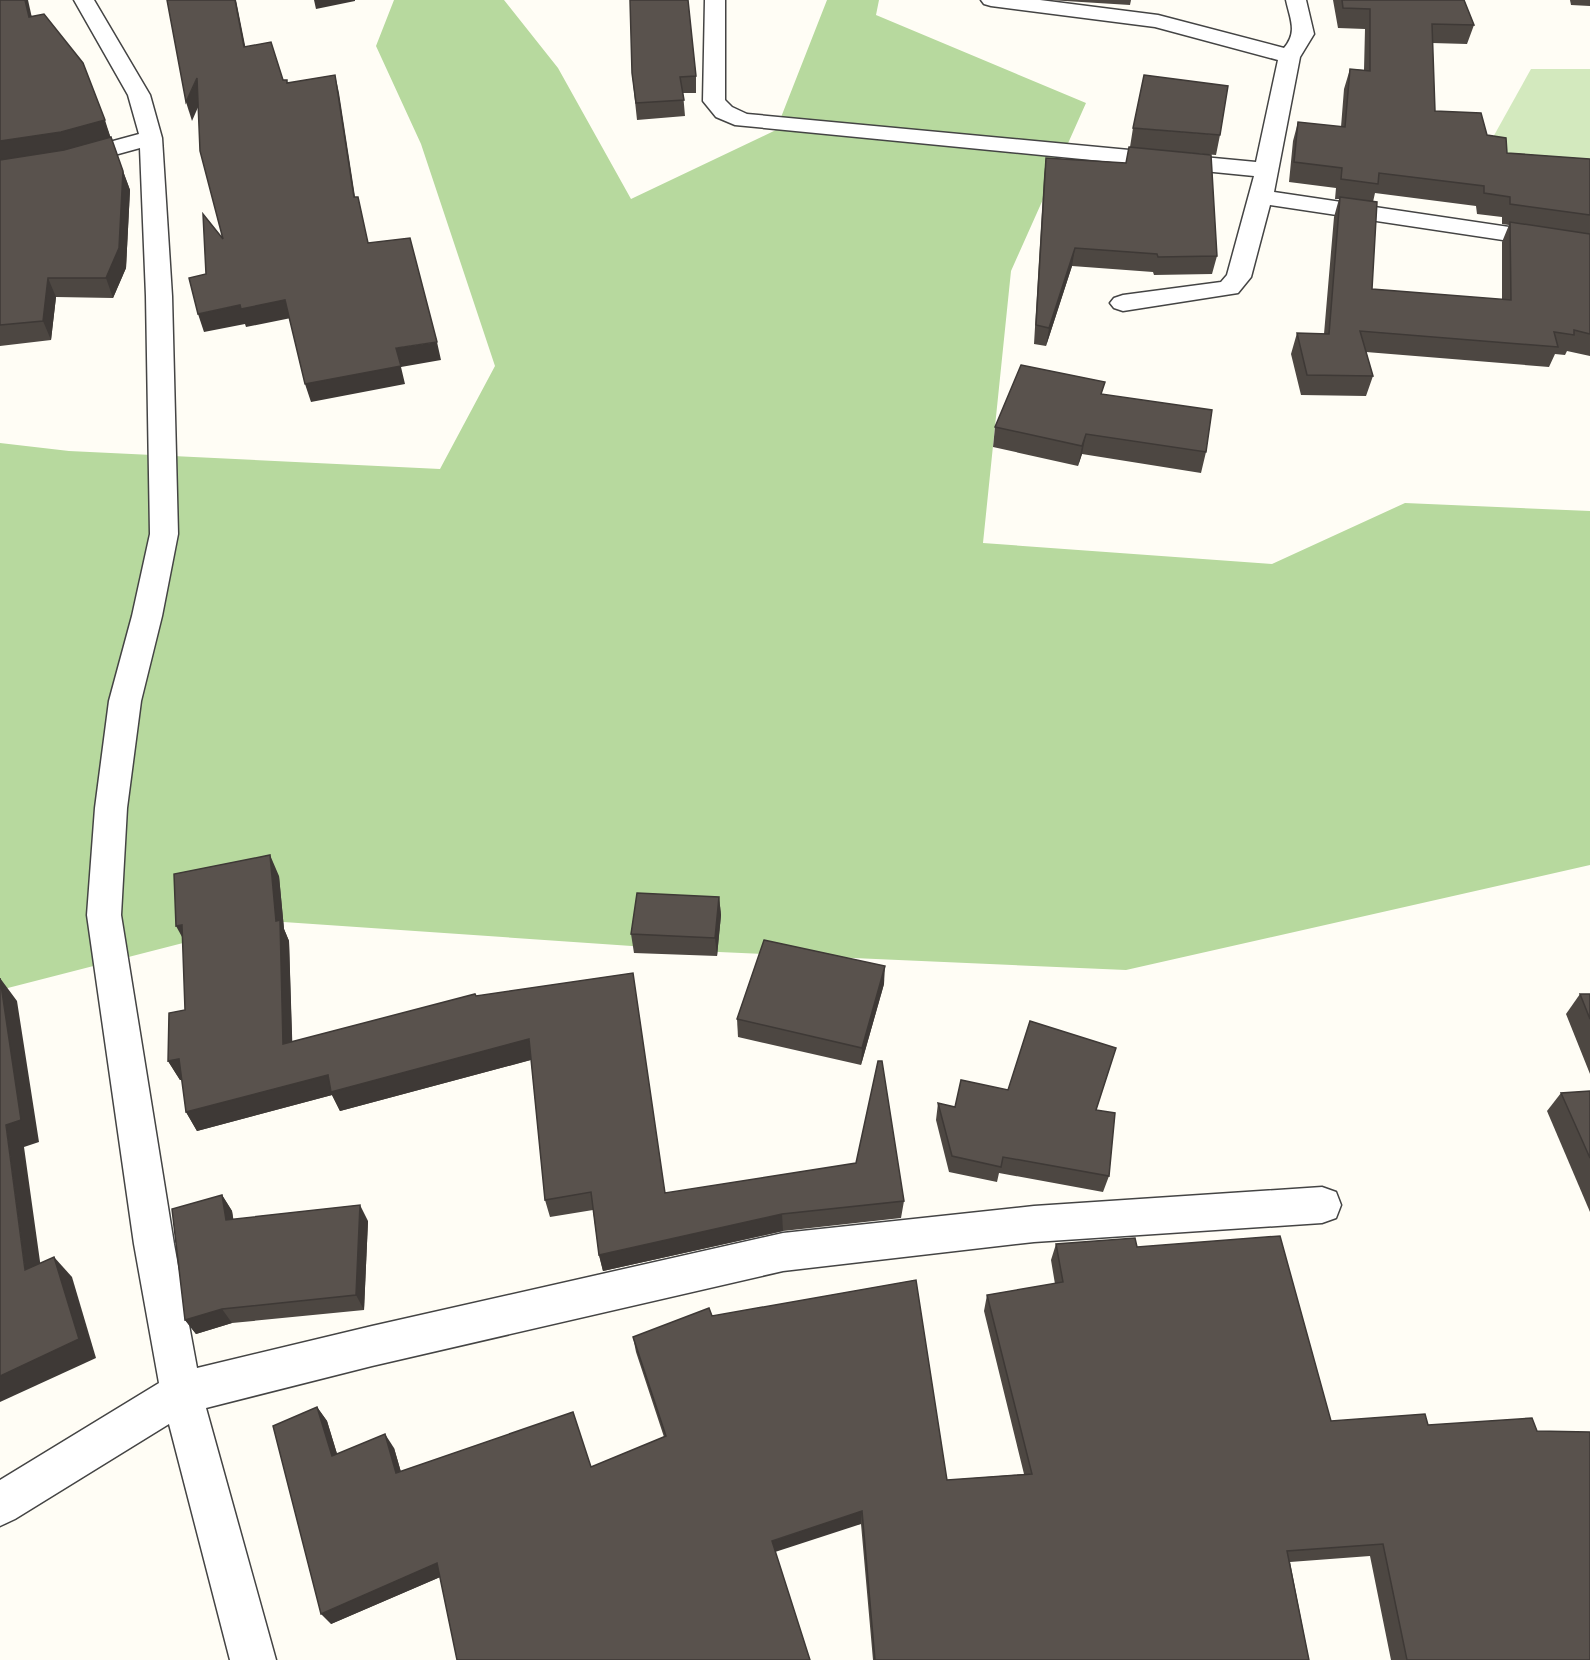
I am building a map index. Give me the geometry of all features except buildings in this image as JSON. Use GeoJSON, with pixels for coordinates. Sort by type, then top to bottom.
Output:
{"type":"FeatureCollection","features":[{"type":"Feature","properties":{"kind":"street"},"geometry":{"type":"LineString","coordinates":[[84,0],[139,95],[151,138],[159,296],[164,534],[147,616],[125,701],[111,808],[104,915],[154,1244],[181,1394],[253,1660]]}},
{"type":"Feature","properties":{"kind":"street"},"geometry":{"type":"LineString","coordinates":[[715,0],[714,100],[724,112],[743,120],[1266,170]]}},
{"type":"Feature","properties":{"kind":"street"},"geometry":{"type":"LineString","coordinates":[[991,0],[1158,21],[1288,56]]}},
{"type":"Feature","properties":{"kind":"street"},"geometry":{"type":"LineString","coordinates":[[1123,303],[1229,288],[1239,277],[1261,197],[1288,56],[1302,41],[1305,26],[1296,0]]}},
{"type":"Feature","properties":{"kind":"street"},"geometry":{"type":"LineString","coordinates":[[0,171],[71,160],[151,138]]}},
{"type":"Feature","properties":{"kind":"street"},"geometry":{"type":"LineString","coordinates":[[1261,197],[1590,246]]}},
{"type":"Feature","properties":{"kind":"street"},"geometry":{"type":"LineString","coordinates":[[0,1504],[181,1394],[372,1346],[783,1252],[1034,1224],[1323,1205]]}},
{"type":"Feature","properties":{"kind":"green space"},"geometry":{"type":"Polygon","coordinates":[[[394,0],[504,0],[558,68],[631,199],[776,130],[827,0],[879,0],[876,15],[1086,103],[1011,271],[983,543],[1272,564],[1405,503],[1590,511],[1590,865],[1126,970],[719,952],[269,921],[0,990],[0,443],[69,451],[440,469],[495,366],[421,144],[376,46],[394,0]]]}},
{"type":"Feature","properties":{"kind":"green space"},"geometry":{"type":"Polygon","coordinates":[[[1531,69],[1590,69],[1590,184],[1487,148],[1531,69]]]}}]}
